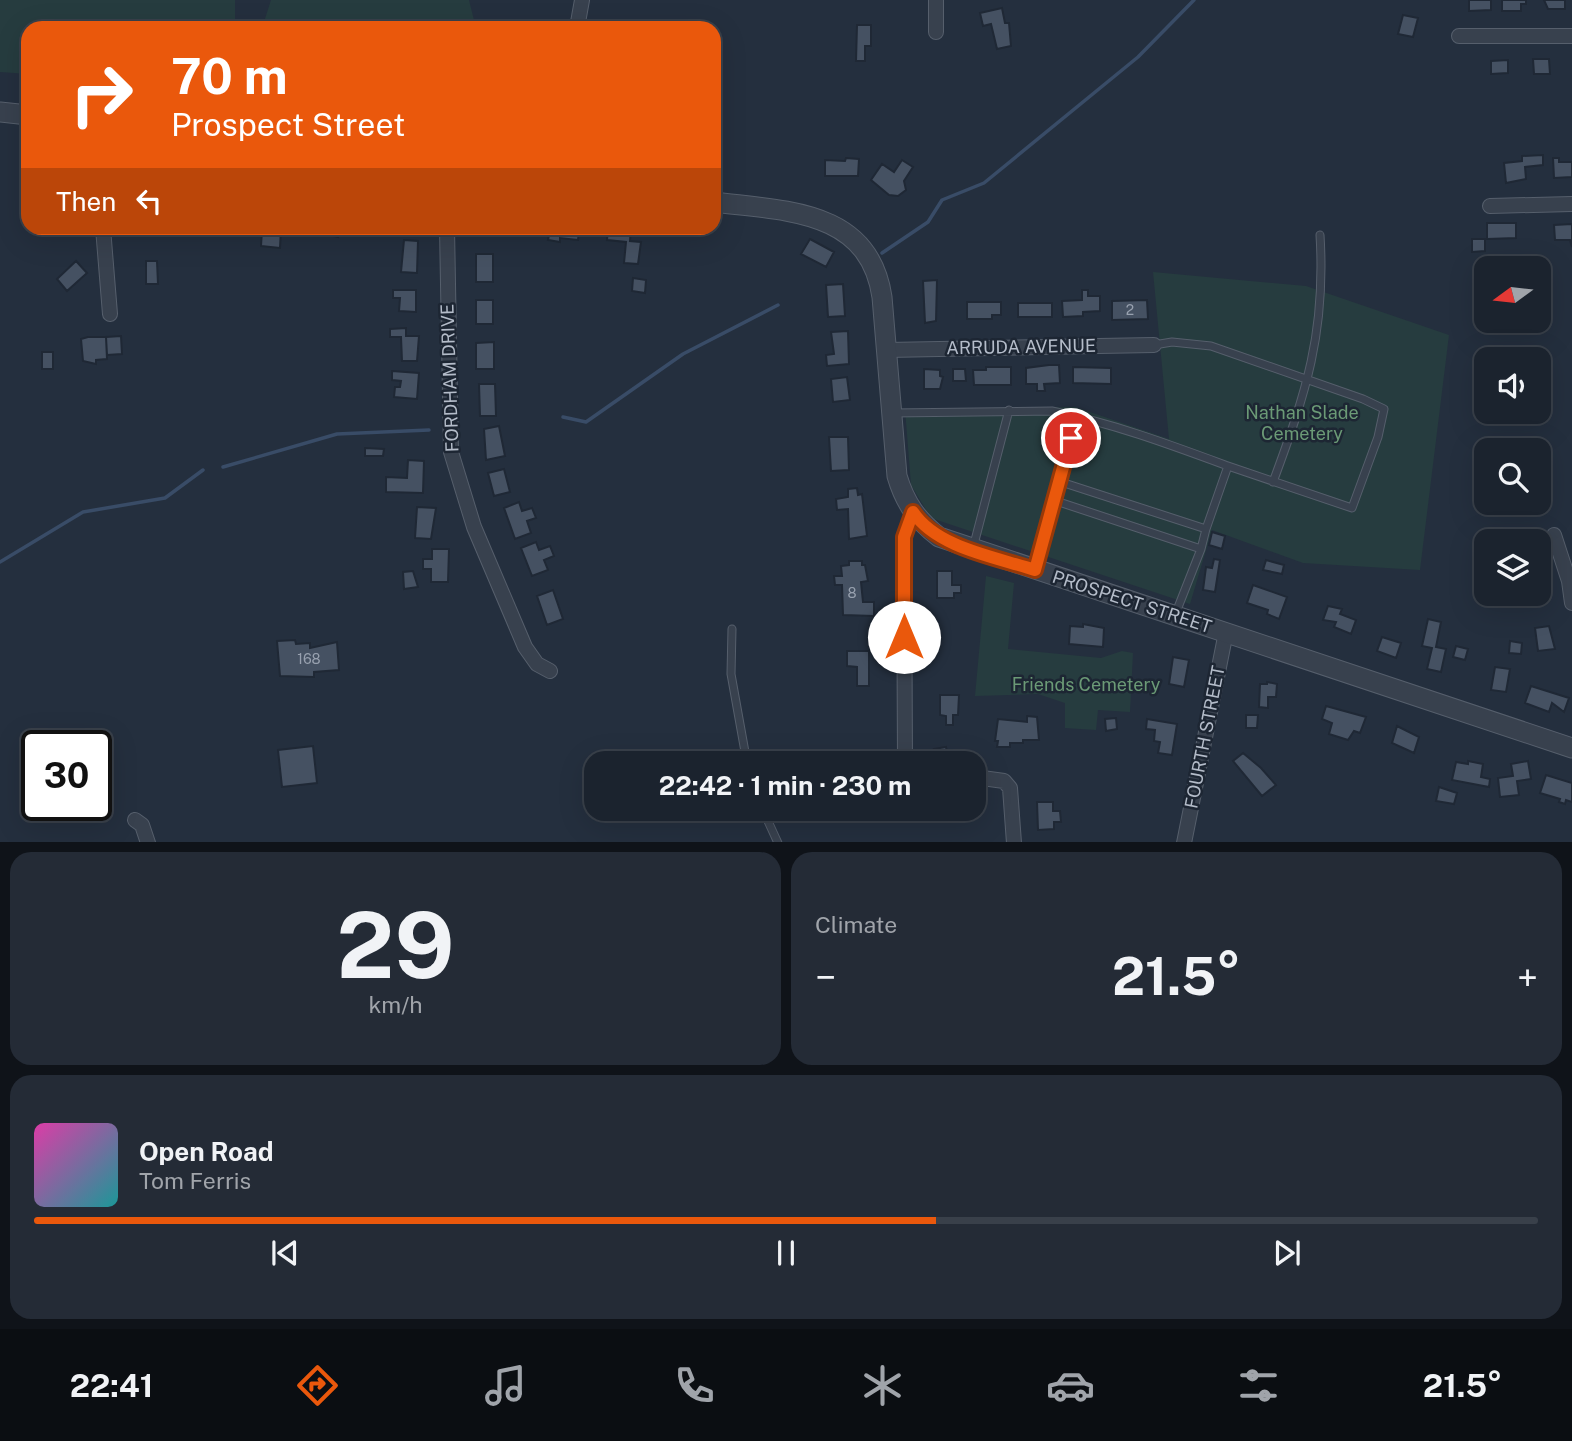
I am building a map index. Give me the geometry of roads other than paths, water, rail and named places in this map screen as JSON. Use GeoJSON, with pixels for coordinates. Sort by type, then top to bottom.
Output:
{"type":"FeatureCollection","features":[{"type":"Feature","properties":{"kind":"street"},"geometry":{"type":"LineString","coordinates":[[578,21],[582,0]]}},
{"type":"Feature","properties":{"kind":"street"},"geometry":{"type":"LineString","coordinates":[[936,0],[936,32]]}},
{"type":"Feature","properties":{"kind":"street"},"geometry":{"type":"LineString","coordinates":[[1459,36],[1572,36]]}},
{"type":"Feature","properties":{"kind":"street"},"geometry":{"type":"LineString","coordinates":[[0,112],[21,115]]}},
{"type":"Feature","properties":{"kind":"street","name":"PROSPECT STREET"},"geometry":{"type":"LineString","coordinates":[[721,203],[805,216],[836,225],[864,248],[879,278],[897,476],[913,512],[920,522],[939,537],[1572,748]]}},
{"type":"Feature","properties":{"kind":"street"},"geometry":{"type":"LineString","coordinates":[[1490,206],[1572,204]]}},
{"type":"Feature","properties":{"kind":"street"},"geometry":{"type":"LineString","coordinates":[[104,235],[110,314]]}},
{"type":"Feature","properties":{"kind":"street","name":"FORDHAM DRIVE"},"geometry":{"type":"LineString","coordinates":[[447,235],[449,420],[455,470],[474,527],[525,647],[537,664],[550,671]]}},
{"type":"Feature","properties":{"kind":"street","name":"ARRUDA AVENUE"},"geometry":{"type":"LineString","coordinates":[[887,350],[1154,345]]}},
{"type":"Feature","properties":{"kind":"street"},"geometry":{"type":"LineString","coordinates":[[905,751],[904,537],[913,512]]}},
{"type":"Feature","properties":{"kind":"street"},"geometry":{"type":"LineString","coordinates":[[1554,535],[1569,581],[1572,603]]}},
{"type":"Feature","properties":{"kind":"street","name":"FOURTH STREET"},"geometry":{"type":"LineString","coordinates":[[1184,842],[1226,632]]}},
{"type":"Feature","properties":{"kind":"street"},"geometry":{"type":"LineString","coordinates":[[986,779],[1004,781],[1010,788],[1014,842]]}},
{"type":"Feature","properties":{"kind":"street"},"geometry":{"type":"LineString","coordinates":[[135,820],[142,825],[148,842]]}},
{"type":"Feature","properties":{"kind":"lane"},"geometry":{"type":"LineString","coordinates":[[1273,482],[1309,380],[1319,318],[1320,235]]}},
{"type":"Feature","properties":{"kind":"lane"},"geometry":{"type":"LineString","coordinates":[[891,413],[1009,410],[1052,411],[1078,416],[1345,508],[1355,506],[1384,409],[1197,342],[1154,345]]}},
{"type":"Feature","properties":{"kind":"lane"},"geometry":{"type":"LineString","coordinates":[[972,549],[1009,410]]}},
{"type":"Feature","properties":{"kind":"lane"},"geometry":{"type":"LineString","coordinates":[[1035,570],[1052,500],[1078,416]]}},
{"type":"Feature","properties":{"kind":"lane"},"geometry":{"type":"LineString","coordinates":[[1175,616],[1228,466]]}},
{"type":"Feature","properties":{"kind":"lane"},"geometry":{"type":"LineString","coordinates":[[1058,481],[1206,529]]}},
{"type":"Feature","properties":{"kind":"lane"},"geometry":{"type":"LineString","coordinates":[[1052,500],[1200,549]]}},
{"type":"Feature","properties":{"kind":"lane"},"geometry":{"type":"LineString","coordinates":[[732,629],[731,674],[745,751]]}},
{"type":"Feature","properties":{"kind":"lane"},"geometry":{"type":"LineString","coordinates":[[768,821],[778,842]]}},
{"type":"Feature","properties":{"kind":"waterway"},"geometry":{"type":"LineString","coordinates":[[882,253],[928,222],[942,200],[984,183],[1138,57],[1194,0]]}},
{"type":"Feature","properties":{"kind":"waterway"},"geometry":{"type":"LineString","coordinates":[[563,417],[586,422],[683,354],[778,305]]}},
{"type":"Feature","properties":{"kind":"waterway"},"geometry":{"type":"LineString","coordinates":[[223,467],[337,434],[429,430]]}},
{"type":"Feature","properties":{"kind":"waterway"},"geometry":{"type":"LineString","coordinates":[[0,562],[83,512],[165,498],[203,470]]}},
{"type":"Feature","properties":{"kind":"park label","name":"Nathan Slade Cemetery"},"geometry":{"type":"Point","coordinates":[1302,423]}},
{"type":"Feature","properties":{"kind":"park label","name":"Friends Cemetery"},"geometry":{"type":"Point","coordinates":[1086,685]}}]}
